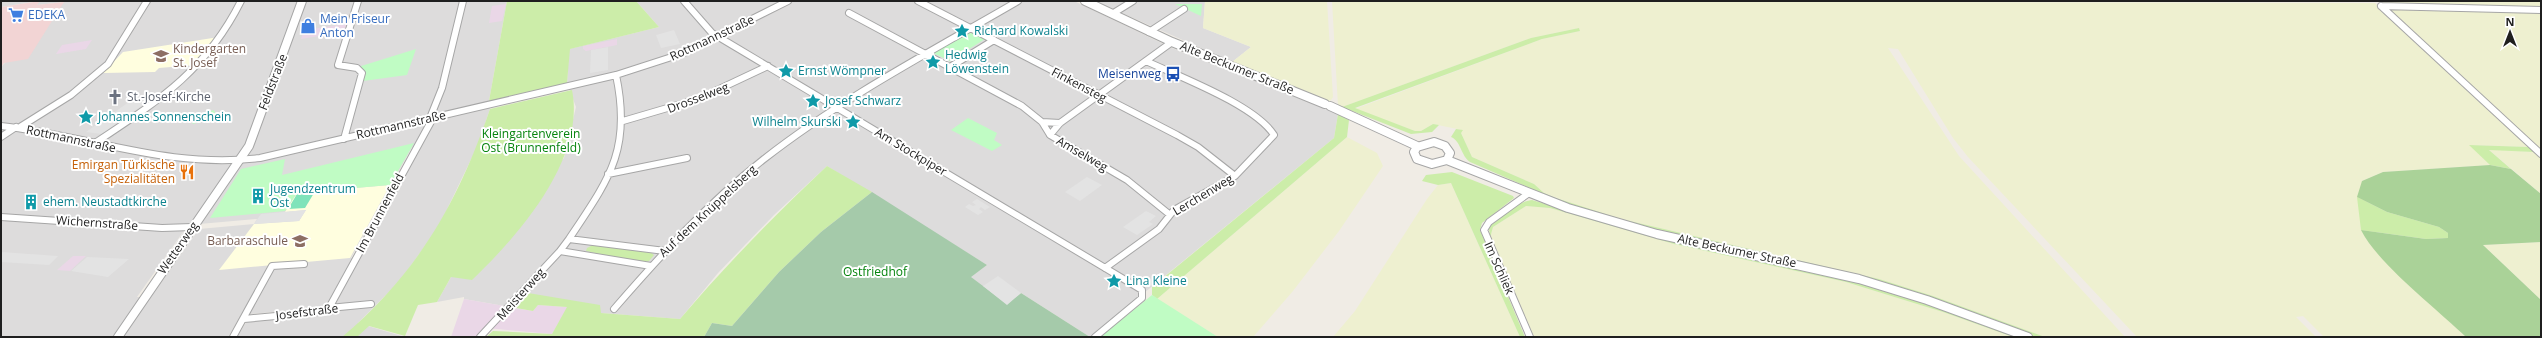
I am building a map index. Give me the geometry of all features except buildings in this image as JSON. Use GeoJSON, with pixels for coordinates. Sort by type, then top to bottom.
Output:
{"type":"FeatureCollection","features":[{"type":"Feature","properties":{"kind":"street"},"geometry":{"type":"LineString","coordinates":[[1,137],[72,95],[108,64],[147,1]]}},
{"type":"Feature","properties":{"kind":"street"},"geometry":{"type":"LineString","coordinates":[[95,143],[162,97],[200,64],[218,44],[232,24],[241,1]]}},
{"type":"Feature","properties":{"kind":"street","name":"Feldstraße"},"geometry":{"type":"LineString","coordinates":[[239,161],[249,146],[291,36],[302,1]]}},
{"type":"Feature","properties":{"kind":"street"},"geometry":{"type":"LineString","coordinates":[[344,139],[362,73],[357,68],[338,64],[358,1]]}},
{"type":"Feature","properties":{"kind":"street","name":"Im Brunnenfeld"},"geometry":{"type":"LineString","coordinates":[[329,308],[431,118],[442,88],[463,1]]}},
{"type":"Feature","properties":{"kind":"street","name":"Am Stockpiper"},"geometry":{"type":"LineString","coordinates":[[684,1],[712,33],[1140,288],[1144,294],[1140,300],[1094,337]]}},
{"type":"Feature","properties":{"kind":"street","name":"Rottmannstraße"},"geometry":{"type":"LineString","coordinates":[[1,126],[18,127],[161,157],[239,161],[344,139],[616,74],[684,53],[720,37],[788,1]]}},
{"type":"Feature","properties":{"kind":"street","name":"Finkensteg"},"geometry":{"type":"LineString","coordinates":[[918,1],[1188,141],[1235,176]]}},
{"type":"Feature","properties":{"kind":"street","name":"Auf dem Knüppelsberg"},"geometry":{"type":"LineString","coordinates":[[614,309],[650,266],[665,251],[748,172],[787,142],[838,107],[1018,1]]}},
{"type":"Feature","properties":{"kind":"street","name":"Alte Beckumer Straße"},"geometry":{"type":"LineString","coordinates":[[1085,1],[1149,32],[1328,105],[1417,146]]}},
{"type":"Feature","properties":{"kind":"street"},"geometry":{"type":"LineString","coordinates":[[1112,14],[1133,1]]}},
{"type":"Feature","properties":{"kind":"street"},"geometry":{"type":"LineString","coordinates":[[2541,10],[2381,6],[2541,154]]}},
{"type":"Feature","properties":{"kind":"street"},"geometry":{"type":"LineString","coordinates":[[1149,32],[1184,9]]}},
{"type":"Feature","properties":{"kind":"street","name":"Amselweg"},"geometry":{"type":"LineString","coordinates":[[849,13],[928,54],[1022,106],[1042,122],[1050,135],[1127,180],[1169,214]]}},
{"type":"Feature","properties":{"kind":"street"},"geometry":{"type":"LineString","coordinates":[[950,67],[994,40]]}},
{"type":"Feature","properties":{"kind":"street"},"geometry":{"type":"LineString","coordinates":[[1050,135],[1060,123],[1172,42]]}},
{"type":"Feature","properties":{"kind":"street","name":"Lerchenweg"},"geometry":{"type":"LineString","coordinates":[[1105,268],[1159,229],[1169,214],[1235,176],[1273,137],[1272,129],[1230,101],[1146,61]]}},
{"type":"Feature","properties":{"kind":"street","name":"Drosselweg"},"geometry":{"type":"LineString","coordinates":[[623,121],[672,109],[698,100],[768,66]]}},
{"type":"Feature","properties":{"kind":"street","name":"Meisterweg"},"geometry":{"type":"LineString","coordinates":[[480,337],[569,239],[608,174],[621,140],[623,121],[616,74]]}},
{"type":"Feature","properties":{"kind":"street"},"geometry":{"type":"LineString","coordinates":[[1042,122],[1060,123]]}},
{"type":"Feature","properties":{"kind":"street"},"geometry":{"type":"LineString","coordinates":[[1429,142],[1444,146],[1450,153],[1448,160],[1438,164],[1421,162],[1414,152],[1417,146],[1429,142]]}},
{"type":"Feature","properties":{"kind":"street"},"geometry":{"type":"LineString","coordinates":[[608,174],[687,158]]}},
{"type":"Feature","properties":{"kind":"street","name":"Alte Beckumer Straße"},"geometry":{"type":"LineString","coordinates":[[1448,160],[1529,194],[1568,208],[1657,234],[1859,279],[1927,300],[2028,337]]}},
{"type":"Feature","properties":{"kind":"street","name":"Wetterweg"},"geometry":{"type":"LineString","coordinates":[[118,337],[192,227],[239,161]]}},
{"type":"Feature","properties":{"kind":"street","name":"Im Schliek"},"geometry":{"type":"LineString","coordinates":[[1529,194],[1489,222],[1484,230],[1530,337]]}},
{"type":"Feature","properties":{"kind":"street","name":"Wichernstraße"},"geometry":{"type":"LineString","coordinates":[[1,217],[162,228],[192,227]]}},
{"type":"Feature","properties":{"kind":"street"},"geometry":{"type":"LineString","coordinates":[[569,239],[665,251]]}},
{"type":"Feature","properties":{"kind":"street"},"geometry":{"type":"LineString","coordinates":[[560,250],[650,266]]}},
{"type":"Feature","properties":{"kind":"street"},"geometry":{"type":"LineString","coordinates":[[233,337],[272,266],[304,264]]}},
{"type":"Feature","properties":{"kind":"street","name":"Josefstraße"},"geometry":{"type":"LineString","coordinates":[[244,319],[320,312],[329,308],[371,304]]}},
{"type":"Feature","properties":{"kind":"shaded area"},"geometry":{"type":"Polygon","coordinates":[[[1,1],[39,1],[1,7],[1,1]]]}},
{"type":"Feature","properties":{"kind":"shaded area"},"geometry":{"type":"Polygon","coordinates":[[[39,1],[507,1],[489,101],[490,109],[477,147],[438,228],[399,282],[358,323],[405,337],[237,337],[247,321],[327,314],[332,310],[370,303],[241,315],[228,337],[1,337],[1,67],[64,2],[37,5],[39,1]],[[420,146],[412,147],[351,258],[361,257],[420,146]],[[257,219],[188,225],[137,297],[151,297],[199,229],[254,224],[257,219]]]}},
{"type":"Feature","properties":{"kind":"shaded area"},"geometry":{"type":"Polygon","coordinates":[[[40,1],[37,5],[64,2],[28,59],[4,63],[1,67],[1,7],[40,1]]]}},
{"type":"Feature","properties":{"kind":"shaded area"},"geometry":{"type":"Polygon","coordinates":[[[636,1],[1074,1],[1172,48],[1338,114],[1334,138],[1090,337],[1021,293],[1007,305],[970,277],[987,265],[827,166],[774,215],[718,273],[680,319],[601,313],[528,293],[516,308],[464,299],[464,297],[437,302],[451,277],[564,158],[576,107],[567,83],[569,49],[659,27],[636,1]]]}},
{"type":"Feature","properties":{"kind":"shaded area"},"geometry":{"type":"Polygon","coordinates":[[[1095,1],[1205,1],[1203,28],[1251,47],[1232,62],[1095,1]]]}},
{"type":"Feature","properties":{"kind":"shaded area"},"geometry":{"type":"Polygon","coordinates":[[[1205,1],[1327,1],[1333,97],[1331,100],[1328,102],[1232,62],[1251,47],[1203,28],[1205,1]]]}},
{"type":"Feature","properties":{"kind":"shaded area"},"geometry":{"type":"Polygon","coordinates":[[[1332,1],[2375,3],[2529,147],[2470,145],[2490,165],[2383,172],[2362,181],[2382,258],[2466,337],[2324,337],[2303,316],[2296,317],[2316,337],[2137,337],[1968,157],[1953,138],[1898,49],[1888,48],[1959,156],[2125,337],[2045,337],[1933,296],[1879,279],[1621,219],[1579,206],[1544,193],[1534,184],[1472,157],[1461,133],[1462,130],[1433,124],[1421,131],[1415,131],[1355,109],[1542,39],[1580,31],[1579,28],[1531,38],[1342,107],[1338,106],[1332,1]]]}},
{"type":"Feature","properties":{"kind":"shaded area"},"geometry":{"type":"Polygon","coordinates":[[[2378,1],[2541,1],[2541,7],[2387,4],[2378,1]]]}},
{"type":"Feature","properties":{"kind":"shaded area"},"geometry":{"type":"Polygon","coordinates":[[[506,4],[502,21],[489,23],[492,6],[506,4]]]}},
{"type":"Feature","properties":{"kind":"shaded area"},"geometry":{"type":"Polygon","coordinates":[[[2393,8],[2541,12],[2541,152],[2390,12],[2393,8]]]}},
{"type":"Feature","properties":{"kind":"shaded area"},"geometry":{"type":"Polygon","coordinates":[[[347,24],[344,32],[301,39],[304,30],[347,24]]]}},
{"type":"Feature","properties":{"kind":"shaded area"},"geometry":{"type":"Polygon","coordinates":[[[674,30],[680,44],[661,48],[656,35],[674,30]]]}},
{"type":"Feature","properties":{"kind":"shaded area","name":"Kindergarten St. Josef"},"geometry":{"type":"Polygon","coordinates":[[[219,37],[195,65],[159,68],[155,72],[103,73],[123,52],[219,37]]]}},
{"type":"Feature","properties":{"kind":"shaded area"},"geometry":{"type":"Polygon","coordinates":[[[617,39],[617,45],[586,51],[583,49],[583,46],[617,39]]]}},
{"type":"Feature","properties":{"kind":"shaded area"},"geometry":{"type":"Polygon","coordinates":[[[92,40],[86,49],[56,54],[62,45],[92,40]]]}},
{"type":"Feature","properties":{"kind":"shaded area"},"geometry":{"type":"Polygon","coordinates":[[[608,47],[608,70],[590,73],[591,50],[608,47]]]}},
{"type":"Feature","properties":{"kind":"shaded area","name":"St.-Josef-Kirche"},"geometry":{"type":"Polygon","coordinates":[[[158,94],[102,134],[86,132],[139,95],[158,94]]]}},
{"type":"Feature","properties":{"kind":"shaded area"},"geometry":{"type":"Polygon","coordinates":[[[1347,137],[1377,153],[1383,166],[1339,231],[1293,291],[1253,337],[1218,337],[1157,299],[1347,137]]]}},
{"type":"Feature","properties":{"kind":"shaded area"},"geometry":{"type":"Polygon","coordinates":[[[2488,149],[2534,152],[2541,157],[2541,194],[2488,149]]]}},
{"type":"Feature","properties":{"kind":"shaded area"},"geometry":{"type":"Polygon","coordinates":[[[1087,177],[1102,185],[1080,201],[1065,192],[1087,177]]]}},
{"type":"Feature","properties":{"kind":"shaded area"},"geometry":{"type":"Polygon","coordinates":[[[1451,183],[1520,337],[1333,337],[1355,311],[1427,199],[1438,185],[1451,183]]]}},
{"type":"Feature","properties":{"kind":"shaded area","name":"Barbaraschule"},"geometry":{"type":"Polygon","coordinates":[[[390,185],[350,258],[219,270],[254,224],[299,221],[306,210],[285,212],[297,193],[390,185]]]}},
{"type":"Feature","properties":{"kind":"shaded area"},"geometry":{"type":"Polygon","coordinates":[[[977,199],[990,207],[985,210],[981,207],[979,209],[983,212],[978,215],[965,207],[969,204],[973,206],[976,205],[972,202],[977,199]]]}},
{"type":"Feature","properties":{"kind":"shaded area"},"geometry":{"type":"Polygon","coordinates":[[[1526,206],[1550,208],[1674,244],[1846,282],[1943,312],[2013,337],[1534,337],[1490,238],[1493,227],[1526,206]]]}},
{"type":"Feature","properties":{"kind":"shaded area"},"geometry":{"type":"Polygon","coordinates":[[[306,210],[299,221],[254,224],[261,214],[306,210]]]}},
{"type":"Feature","properties":{"kind":"shaded area"},"geometry":{"type":"Polygon","coordinates":[[[1146,211],[1156,216],[1149,222],[1153,224],[1137,235],[1123,227],[1146,211]]]}},
{"type":"Feature","properties":{"kind":"shaded area"},"geometry":{"type":"Polygon","coordinates":[[[2541,242],[2541,300],[2483,245],[2541,242]]]}},
{"type":"Feature","properties":{"kind":"shaded area"},"geometry":{"type":"Polygon","coordinates":[[[1,252],[58,256],[49,265],[1,262],[1,252]]]}},
{"type":"Feature","properties":{"kind":"shaded area"},"geometry":{"type":"Polygon","coordinates":[[[73,256],[86,256],[70,271],[57,270],[73,256]]]}},
{"type":"Feature","properties":{"kind":"shaded area"},"geometry":{"type":"Polygon","coordinates":[[[87,257],[129,259],[108,277],[71,271],[87,257]]]}},
{"type":"Feature","properties":{"kind":"shaded area"},"geometry":{"type":"Polygon","coordinates":[[[998,276],[1021,293],[1007,305],[983,286],[998,276]]]}},
{"type":"Feature","properties":{"kind":"shaded area"},"geometry":{"type":"Polygon","coordinates":[[[464,299],[533,311],[538,305],[568,307],[552,334],[486,328],[476,337],[451,337],[464,299]]]}},
{"type":"Feature","properties":{"kind":"green space"},"geometry":{"type":"Polygon","coordinates":[[[507,1],[636,1],[659,27],[570,49],[567,83],[489,101],[507,1]]]}},
{"type":"Feature","properties":{"kind":"green space"},"geometry":{"type":"Polygon","coordinates":[[[1175,4],[1202,4],[1201,16],[1175,4]]]}},
{"type":"Feature","properties":{"kind":"green space"},"geometry":{"type":"Polygon","coordinates":[[[1579,28],[1580,31],[1542,39],[1355,108],[1415,131],[1421,131],[1433,124],[1439,125],[1432,132],[1411,134],[1342,107],[1531,38],[1579,28]]]}},
{"type":"Feature","properties":{"kind":"green space"},"geometry":{"type":"Polygon","coordinates":[[[971,31],[985,39],[950,61],[933,53],[971,31]]]}},
{"type":"Feature","properties":{"kind":"green space"},"geometry":{"type":"Polygon","coordinates":[[[416,49],[407,75],[363,81],[365,73],[358,67],[416,49]]]}},
{"type":"Feature","properties":{"kind":"green space","name":"Kleingartenverein Ost (Brunnenfeld)"},"geometry":{"type":"Polygon","coordinates":[[[572,90],[574,116],[569,142],[559,169],[545,194],[528,218],[490,262],[472,280],[451,277],[437,302],[418,305],[405,336],[369,326],[357,337],[342,337],[369,313],[393,287],[414,261],[432,234],[464,175],[478,143],[490,109],[572,90]]]}},
{"type":"Feature","properties":{"kind":"green space"},"geometry":{"type":"Polygon","coordinates":[[[214,110],[216,116],[193,124],[190,118],[214,110]]]}},
{"type":"Feature","properties":{"kind":"green space"},"geometry":{"type":"Polygon","coordinates":[[[1338,114],[1349,120],[1347,137],[1157,299],[1152,295],[1152,287],[1334,138],[1338,114]]]}},
{"type":"Feature","properties":{"kind":"green space"},"geometry":{"type":"Polygon","coordinates":[[[968,118],[997,133],[994,140],[1002,145],[992,151],[951,130],[968,118]]]}},
{"type":"Feature","properties":{"kind":"green space"},"geometry":{"type":"Polygon","coordinates":[[[1456,129],[1463,130],[1461,133],[1472,157],[1534,184],[1544,193],[1556,198],[1621,219],[1879,279],[1933,296],[2045,337],[2034,337],[1938,302],[1658,232],[1578,209],[1470,162],[1457,142],[1451,137],[1456,129]]]}},
{"type":"Feature","properties":{"kind":"green space"},"geometry":{"type":"Polygon","coordinates":[[[414,143],[390,185],[297,193],[285,211],[210,218],[241,169],[285,159],[282,175],[414,143]]]}},
{"type":"Feature","properties":{"kind":"green space"},"geometry":{"type":"Polygon","coordinates":[[[2469,145],[2529,147],[2534,152],[2489,150],[2511,169],[2490,165],[2469,145]]]}},
{"type":"Feature","properties":{"kind":"green space"},"geometry":{"type":"Polygon","coordinates":[[[2490,165],[2511,169],[2541,194],[2541,242],[2483,245],[2541,300],[2541,337],[2466,337],[2409,286],[2380,257],[2361,230],[2426,239],[2448,238],[2448,233],[2439,227],[2387,212],[2357,197],[2362,181],[2383,172],[2490,165]]]}},
{"type":"Feature","properties":{"kind":"green space"},"geometry":{"type":"Polygon","coordinates":[[[827,166],[872,192],[821,232],[779,272],[732,326],[712,323],[704,337],[486,337],[493,331],[552,334],[567,307],[538,305],[533,311],[516,308],[528,293],[600,305],[601,313],[680,319],[751,241],[827,166]]]}},
{"type":"Feature","properties":{"kind":"green space"},"geometry":{"type":"Polygon","coordinates":[[[1452,172],[1513,196],[1514,198],[1482,223],[1480,230],[1525,337],[1520,337],[1451,183],[1438,185],[1422,181],[1426,175],[1452,172]]]}},
{"type":"Feature","properties":{"kind":"green space","name":"Ostfriedhof"},"geometry":{"type":"Polygon","coordinates":[[[872,192],[987,265],[971,277],[1007,304],[1021,293],[1090,337],[704,337],[712,323],[732,326],[779,272],[821,232],[872,192]]]}},
{"type":"Feature","properties":{"kind":"green space"},"geometry":{"type":"Polygon","coordinates":[[[314,193],[305,208],[288,209],[297,194],[314,193]]]}},
{"type":"Feature","properties":{"kind":"green space"},"geometry":{"type":"Polygon","coordinates":[[[2357,197],[2387,212],[2439,227],[2448,233],[2449,238],[2426,239],[2361,230],[2357,197]]]}},
{"type":"Feature","properties":{"kind":"green space"},"geometry":{"type":"Polygon","coordinates":[[[1532,200],[1582,215],[1821,272],[1917,299],[2021,337],[2013,337],[1943,312],[1846,282],[1674,244],[1550,208],[1526,206],[1493,227],[1490,238],[1489,228],[1497,219],[1515,206],[1532,200]]]}},
{"type":"Feature","properties":{"kind":"green space"},"geometry":{"type":"Polygon","coordinates":[[[593,245],[650,252],[654,255],[649,261],[642,263],[586,251],[587,248],[593,245]]]}},
{"type":"Feature","properties":{"kind":"green space"},"geometry":{"type":"Polygon","coordinates":[[[1152,295],[1218,337],[1100,337],[1152,295]]]}},
{"type":"Feature","properties":{"kind":"place","name":"EDEKA"},"geometry":{"type":"Point","coordinates":[16,15]}},
{"type":"Feature","properties":{"kind":"place","name":"Mein Friseur Anton"},"geometry":{"type":"Point","coordinates":[308,26]}},
{"type":"Feature","properties":{"kind":"place","name":"Richard Kowalski"},"geometry":{"type":"Point","coordinates":[962,31]}},
{"type":"Feature","properties":{"kind":"place","name":"Kindergarten St. Josef"},"geometry":{"type":"Point","coordinates":[161,56]}},
{"type":"Feature","properties":{"kind":"place","name":"Hedwig Löwenstein"},"geometry":{"type":"Point","coordinates":[933,62]}},
{"type":"Feature","properties":{"kind":"place","name":"Ernst Wömpner"},"geometry":{"type":"Point","coordinates":[786,71]}},
{"type":"Feature","properties":{"kind":"place","name":"Meisenweg"},"geometry":{"type":"Point","coordinates":[1173,74]}},
{"type":"Feature","properties":{"kind":"place","name":"St.-Josef-Kirche"},"geometry":{"type":"Point","coordinates":[115,97]}},
{"type":"Feature","properties":{"kind":"place","name":"Josef Schwarz"},"geometry":{"type":"Point","coordinates":[813,101]}},
{"type":"Feature","properties":{"kind":"place","name":"Johannes Sonnenschein"},"geometry":{"type":"Point","coordinates":[86,117]}},
{"type":"Feature","properties":{"kind":"place","name":"Wilhelm Skurski"},"geometry":{"type":"Point","coordinates":[853,122]}},
{"type":"Feature","properties":{"kind":"place","name":"Emirgan Türkische Spezialitäten"},"geometry":{"type":"Point","coordinates":[187,172]}},
{"type":"Feature","properties":{"kind":"place","name":"Jugendzentrum Ost"},"geometry":{"type":"Point","coordinates":[258,196]}},
{"type":"Feature","properties":{"kind":"place","name":"ehem. Neustadtkirche"},"geometry":{"type":"Point","coordinates":[31,202]}},
{"type":"Feature","properties":{"kind":"place","name":"Barbaraschule"},"geometry":{"type":"Point","coordinates":[300,241]}},
{"type":"Feature","properties":{"kind":"place","name":"Lina Kleine"},"geometry":{"type":"Point","coordinates":[1114,281]}}]}
